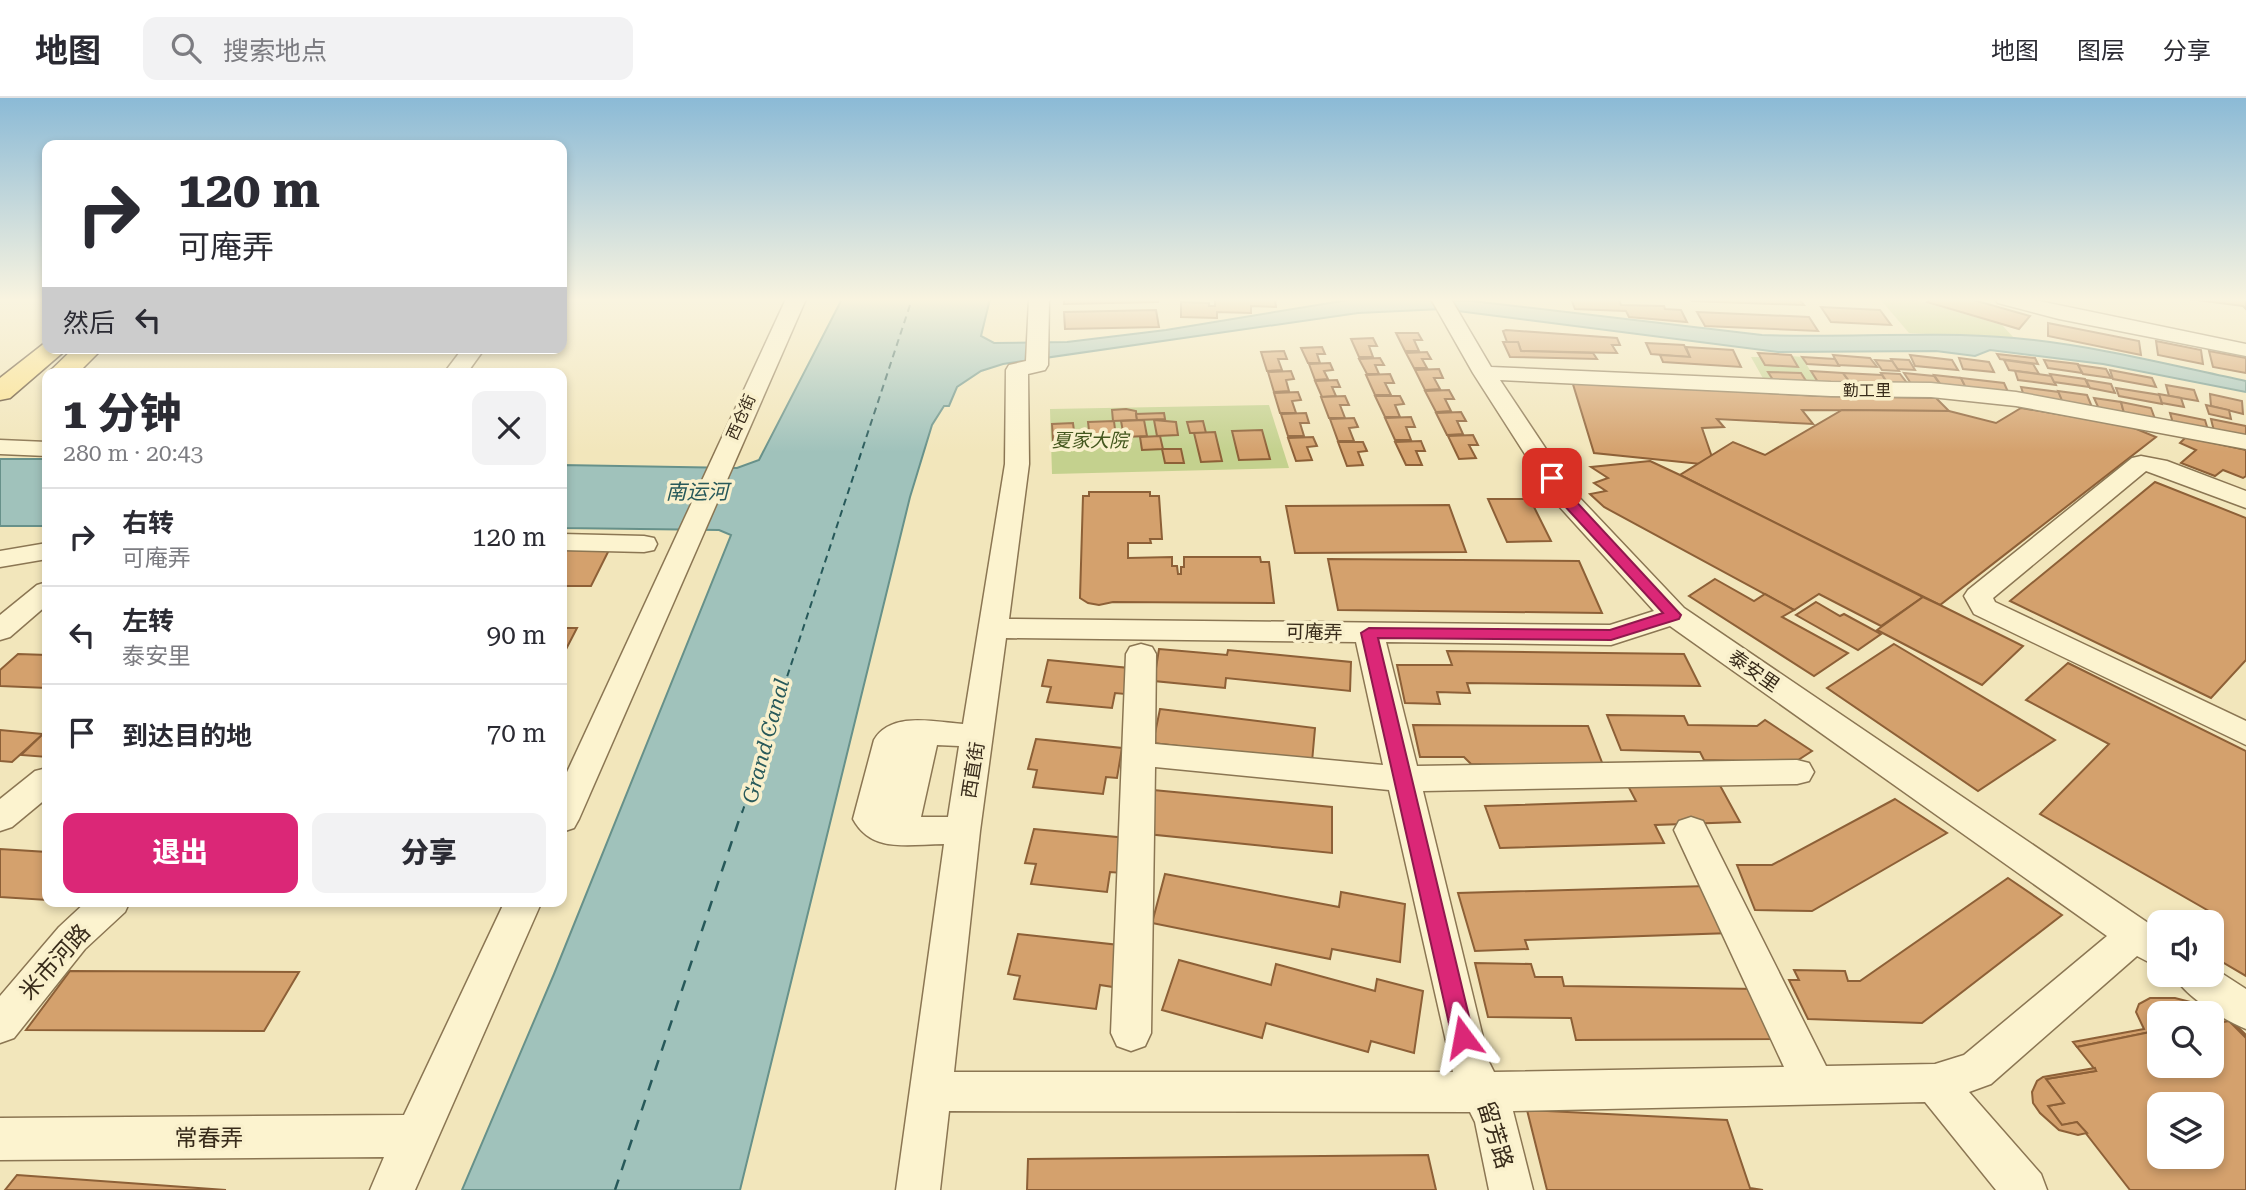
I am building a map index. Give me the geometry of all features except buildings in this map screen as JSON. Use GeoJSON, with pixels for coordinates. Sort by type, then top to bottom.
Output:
{"type":"FeatureCollection","features":[{"type":"Feature","properties":{"kind":"main road"},"geometry":{"type":"LineString","coordinates":[[9,385],[48,354]]}},
{"type":"Feature","properties":{"kind":"main road"},"geometry":{"type":"LineString","coordinates":[[68,368],[83,354]]}},
{"type":"Feature","properties":{"kind":"main road"},"geometry":{"type":"LineString","coordinates":[[0,420],[42,389]]}},
{"type":"Feature","properties":{"kind":"street","name":"西仓街"},"geometry":{"type":"LineString","coordinates":[[567,808],[772,350]]}},
{"type":"Feature","properties":{"kind":"street","name":"西直街"},"geometry":{"type":"LineString","coordinates":[[918,1190],[963,831],[1017,464],[1017,370],[1037,354],[1037,350]]}},
{"type":"Feature","properties":{"kind":"street","name":"泰安里"},"geometry":{"type":"LineString","coordinates":[[1471,350],[1566,499],[1674,615],[2147,943]]}},
{"type":"Feature","properties":{"kind":"street"},"geometry":{"type":"LineString","coordinates":[[459,368],[469,354]]}},
{"type":"Feature","properties":{"kind":"street","name":"勤工里"},"geometry":{"type":"LineString","coordinates":[[1484,373],[1832,389],[1931,390],[2016,399],[2246,442]]}},
{"type":"Feature","properties":{"kind":"street"},"geometry":{"type":"LineString","coordinates":[[0,447],[42,449]]}},
{"type":"Feature","properties":{"kind":"street"},"geometry":{"type":"LineString","coordinates":[[2246,500],[2158,466],[2141,463],[1978,596],[1984,608],[2246,734]]}},
{"type":"Feature","properties":{"kind":"street"},"geometry":{"type":"LineString","coordinates":[[567,542],[644,544]]}},
{"type":"Feature","properties":{"kind":"street"},"geometry":{"type":"LineString","coordinates":[[0,559],[42,552]]}},
{"type":"Feature","properties":{"kind":"street"},"geometry":{"type":"LineString","coordinates":[[0,630],[42,595]]}},
{"type":"Feature","properties":{"kind":"street","name":"可庵弄"},"geometry":{"type":"LineString","coordinates":[[993,628],[1611,635],[1674,615]]}},
{"type":"Feature","properties":{"kind":"street","name":"留芳路"},"geometry":{"type":"LineString","coordinates":[[1369,633],[1469,1063],[1496,1122],[1511,1190]]}},
{"type":"Feature","properties":{"kind":"street"},"geometry":{"type":"LineString","coordinates":[[1131,1033],[1141,654]]}},
{"type":"Feature","properties":{"kind":"street"},"geometry":{"type":"LineString","coordinates":[[963,831],[900,831],[924,733],[978,736]]}},
{"type":"Feature","properties":{"kind":"street"},"geometry":{"type":"LineString","coordinates":[[1139,754],[1401,779],[1797,772]]}},
{"type":"Feature","properties":{"kind":"street"},"geometry":{"type":"LineString","coordinates":[[0,818],[42,784]]}},
{"type":"Feature","properties":{"kind":"street"},"geometry":{"type":"LineString","coordinates":[[1691,830],[1813,1084]]}},
{"type":"Feature","properties":{"kind":"street","name":"米市河路"},"geometry":{"type":"LineString","coordinates":[[0,1025],[72,938],[106,907]]}},
{"type":"Feature","properties":{"kind":"street"},"geometry":{"type":"LineString","coordinates":[[392,1190],[521,907]]}},
{"type":"Feature","properties":{"kind":"street"},"geometry":{"type":"LineString","coordinates":[[929,1091],[1482,1092],[1935,1083],[1976,1071],[2147,943]]}},
{"type":"Feature","properties":{"kind":"street"},"geometry":{"type":"LineString","coordinates":[[2211,987],[2246,1011]]}},
{"type":"Feature","properties":{"kind":"street"},"geometry":{"type":"LineString","coordinates":[[1935,1083],[2025,1190]]}},
{"type":"Feature","properties":{"kind":"street","name":"常春弄"},"geometry":{"type":"LineString","coordinates":[[0,1139],[417,1136]]}},
{"type":"Feature","properties":{"kind":"green space"},"geometry":{"type":"Polygon","coordinates":[[[1758,353],[1802,357],[1819,385],[1765,382],[1751,357],[1760,357],[1758,353]]]}},
{"type":"Feature","properties":{"kind":"green space","name":"夏家大院"},"geometry":{"type":"Polygon","coordinates":[[[1269,405],[1289,468],[1052,474],[1050,409],[1269,405]]]}},
{"type":"Feature","properties":{"kind":"water"},"geometry":{"type":"Polygon","coordinates":[[[816,350],[1101,350],[1003,364],[981,371],[957,387],[949,406],[944,406],[932,425],[910,497],[740,1190],[462,1190],[554,974],[731,535],[719,530],[567,528],[567,465],[737,468],[759,460],[816,350]]]}},
{"type":"Feature","properties":{"kind":"water"},"geometry":{"type":"Polygon","coordinates":[[[1762,350],[2099,350],[2246,381],[2246,392],[2103,364],[1990,350],[1975,356],[1936,351],[1762,350]]]}},
{"type":"Feature","properties":{"kind":"water"},"geometry":{"type":"Polygon","coordinates":[[[0,459],[42,459],[42,526],[0,526],[0,459]]]}},
{"type":"Feature","properties":{"kind":"ferry route"},"geometry":{"type":"LineString","coordinates":[[742,813],[895,350]]}},
{"type":"Feature","properties":{"kind":"ferry route"},"geometry":{"type":"LineString","coordinates":[[615,1190],[742,811]]}},
{"type":"Feature","properties":{"kind":"route"},"geometry":{"type":"LineString","coordinates":[[1463,1037],[1369,633],[1611,635],[1674,615],[1566,499],[1552,478]]}},
{"type":"Feature","properties":{"kind":"water label","name":"南运河"},"geometry":{"type":"Point","coordinates":[697,492]}},
{"type":"Feature","properties":{"kind":"water label","name":"Grand Canal"},"geometry":{"type":"Point","coordinates":[766,741]}}]}
